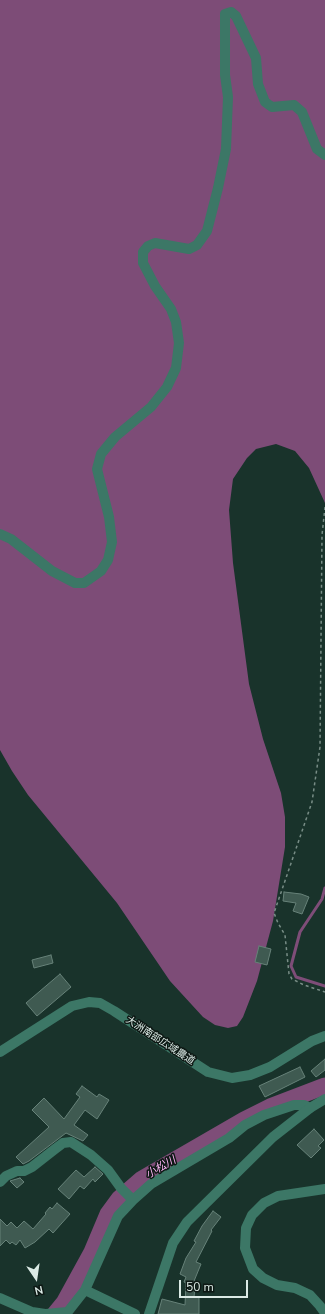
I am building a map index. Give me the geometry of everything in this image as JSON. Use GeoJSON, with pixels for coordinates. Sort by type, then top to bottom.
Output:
{"type":"FeatureCollection","features":[{"type":"Feature","properties":{"kind":"street"},"geometry":{"type":"LineString","coordinates":[[0,534],[11,539],[52,571],[75,583],[84,583],[101,571],[108,560],[112,542],[109,517],[97,469],[101,454],[115,437],[151,407],[167,386],[176,368],[179,343],[176,322],[171,309],[155,286],[143,262],[143,252],[148,246],[156,243],[189,249],[197,245],[206,231],[218,188],[226,148],[228,97],[225,75],[225,14],[231,12],[236,16],[256,58],[258,84],[265,102],[272,107],[294,105],[302,112],[317,149],[325,155]]}},
{"type":"Feature","properties":{"kind":"street","name":"大洲南部広域農道"},"geometry":{"type":"LineString","coordinates":[[0,1052],[72,1006],[89,1002],[100,1003],[114,1011],[208,1072],[232,1078],[250,1076],[270,1067],[312,1041],[325,1036]]}},
{"type":"Feature","properties":{"kind":"street"},"geometry":{"type":"LineString","coordinates":[[149,1314],[173,1243],[187,1222],[273,1137],[310,1108],[325,1099]]}},
{"type":"Feature","properties":{"kind":"street"},"geometry":{"type":"LineString","coordinates":[[0,1298],[32,1312],[45,1314],[67,1313],[85,1290],[118,1216],[131,1199],[151,1184],[228,1138],[245,1125],[264,1115],[294,1106],[304,1105],[310,1108]]}},
{"type":"Feature","properties":{"kind":"street"},"geometry":{"type":"LineString","coordinates":[[0,1182],[6,1176],[17,1171],[24,1171],[32,1168],[55,1149],[63,1144],[71,1142],[91,1155],[108,1170],[131,1199]]}},
{"type":"Feature","properties":{"kind":"street"},"geometry":{"type":"LineString","coordinates":[[325,1189],[278,1196],[264,1203],[252,1215],[246,1228],[245,1248],[253,1269],[264,1278],[277,1285],[295,1288],[310,1296],[325,1313]]}},
{"type":"Feature","properties":{"kind":"street"},"geometry":{"type":"LineString","coordinates":[[85,1290],[135,1314]]}},
{"type":"Feature","properties":{"kind":"path"},"geometry":{"type":"LineString","coordinates":[[325,507],[322,535],[320,748],[312,802],[274,913],[285,935],[289,974],[292,979],[325,992]]}},
{"type":"Feature","properties":{"kind":"shaded area"},"geometry":{"type":"Polygon","coordinates":[[[0,0],[325,0],[325,503],[309,468],[295,451],[276,444],[256,449],[247,458],[233,479],[229,510],[233,563],[249,684],[263,739],[281,793],[285,817],[285,847],[273,921],[257,981],[243,1017],[237,1026],[228,1028],[215,1025],[203,1017],[170,981],[117,903],[28,795],[0,750],[0,0]]]}},
{"type":"Feature","properties":{"kind":"building"},"geometry":{"type":"Polygon","coordinates":[[[284,892],[301,894],[309,897],[302,914],[293,911],[296,903],[283,901],[284,892]]]}},
{"type":"Feature","properties":{"kind":"building"},"geometry":{"type":"Polygon","coordinates":[[[259,946],[271,949],[267,965],[255,962],[259,946]]]}},
{"type":"Feature","properties":{"kind":"building"},"geometry":{"type":"Polygon","coordinates":[[[51,955],[53,963],[34,968],[32,960],[51,955]]]}},
{"type":"Feature","properties":{"kind":"building"},"geometry":{"type":"Polygon","coordinates":[[[60,974],[71,987],[37,1016],[26,1003],[60,974]]]}},
{"type":"Feature","properties":{"kind":"building"},"geometry":{"type":"Polygon","coordinates":[[[325,1059],[325,1070],[316,1077],[311,1071],[325,1059]]]}},
{"type":"Feature","properties":{"kind":"building"},"geometry":{"type":"Polygon","coordinates":[[[300,1067],[305,1077],[265,1097],[259,1086],[300,1067]]]}},
{"type":"Feature","properties":{"kind":"building"},"geometry":{"type":"Polygon","coordinates":[[[82,1086],[97,1097],[99,1094],[109,1100],[97,1119],[85,1110],[74,1125],[88,1135],[83,1141],[66,1133],[23,1164],[16,1157],[49,1127],[32,1110],[44,1098],[64,1119],[80,1097],[76,1094],[82,1086]]]}},
{"type":"Feature","properties":{"kind":"building"},"geometry":{"type":"Polygon","coordinates":[[[314,1129],[324,1140],[318,1146],[321,1148],[311,1158],[297,1145],[314,1129]]]}},
{"type":"Feature","properties":{"kind":"building"},"geometry":{"type":"Polygon","coordinates":[[[95,1167],[103,1174],[95,1182],[93,1179],[84,1189],[80,1186],[69,1199],[58,1189],[76,1170],[84,1177],[95,1167]]]}},
{"type":"Feature","properties":{"kind":"building"},"geometry":{"type":"Polygon","coordinates":[[[20,1178],[24,1182],[17,1188],[10,1181],[20,1178]]]}},
{"type":"Feature","properties":{"kind":"building"},"geometry":{"type":"Polygon","coordinates":[[[57,1203],[70,1214],[53,1233],[49,1229],[35,1242],[25,1248],[20,1240],[16,1245],[12,1242],[10,1244],[6,1240],[0,1246],[0,1219],[7,1226],[11,1222],[17,1228],[24,1221],[33,1229],[50,1207],[52,1209],[57,1203]]]}},
{"type":"Feature","properties":{"kind":"building"},"geometry":{"type":"Polygon","coordinates":[[[213,1211],[221,1217],[211,1230],[212,1231],[196,1262],[201,1264],[192,1286],[195,1287],[194,1297],[199,1297],[199,1314],[158,1314],[162,1299],[185,1305],[186,1283],[184,1282],[186,1277],[180,1274],[186,1258],[196,1242],[194,1241],[202,1226],[213,1211]]]}},
{"type":"Feature","properties":{"kind":"waterway"},"geometry":{"type":"LineString","coordinates":[[325,888],[322,899],[300,932],[291,966],[296,977],[325,986]]}},
{"type":"Feature","properties":{"kind":"waterway","name":"小松川"},"geometry":{"type":"LineString","coordinates":[[55,1314],[64,1303],[92,1252],[108,1214],[119,1199],[142,1179],[244,1120],[270,1107],[325,1086]]}}]}
